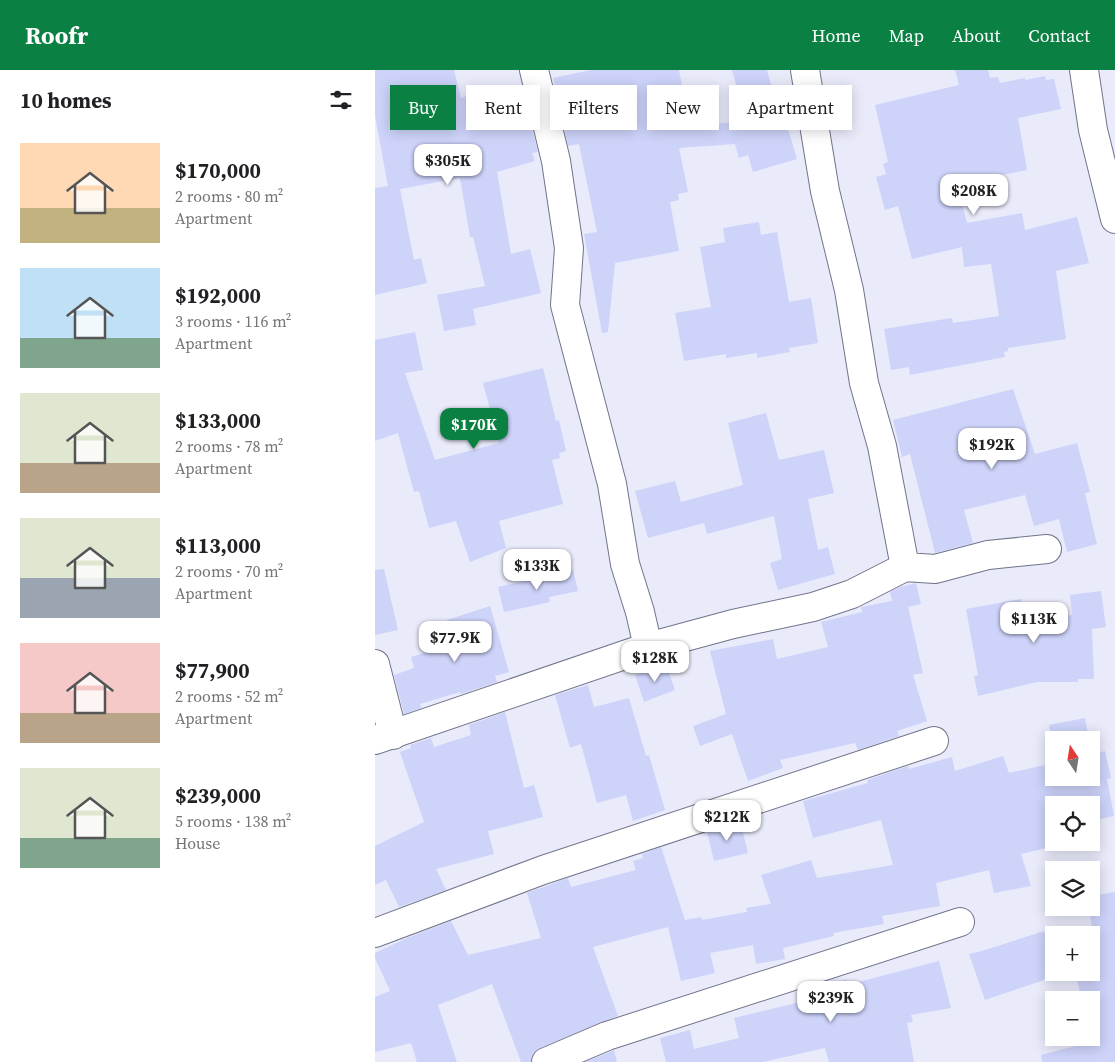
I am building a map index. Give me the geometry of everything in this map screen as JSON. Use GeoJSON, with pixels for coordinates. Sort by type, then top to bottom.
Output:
{"type":"FeatureCollection","features":[{"type":"Feature","properties":{"kind":"street"},"geometry":{"type":"LineString","coordinates":[[534,70],[556,161],[569,248],[565,305],[612,484],[625,564],[640,612],[648,647]]}},
{"type":"Feature","properties":{"kind":"street"},"geometry":{"type":"LineString","coordinates":[[805,70],[825,191],[849,290],[864,383],[882,446],[905,567]]}},
{"type":"Feature","properties":{"kind":"street"},"geometry":{"type":"LineString","coordinates":[[1084,70],[1093,130],[1115,219]]}},
{"type":"Feature","properties":{"kind":"street"},"geometry":{"type":"LineString","coordinates":[[375,664],[384,738],[648,647],[733,624],[813,607],[852,594],[905,567],[935,569],[988,556],[1047,549]]}},
{"type":"Feature","properties":{"kind":"street"},"geometry":{"type":"LineString","coordinates":[[375,934],[543,870],[934,740]]}},
{"type":"Feature","properties":{"kind":"street"},"geometry":{"type":"LineString","coordinates":[[546,1062],[607,1036],[960,922]]}},
{"type":"Feature","properties":{"kind":"building"},"geometry":{"type":"Polygon","coordinates":[[[375,70],[454,70],[461,98],[466,96],[466,130],[532,130],[538,152],[532,153],[535,161],[497,172],[511,254],[530,249],[541,293],[473,309],[476,325],[444,331],[437,295],[485,286],[473,237],[470,237],[460,178],[400,189],[414,260],[421,258],[427,283],[375,295],[375,188],[388,186],[375,116],[375,70]]]}},
{"type":"Feature","properties":{"kind":"building"},"geometry":{"type":"Polygon","coordinates":[[[591,70],[679,70],[682,85],[647,85],[647,130],[719,130],[719,123],[729,123],[729,130],[788,130],[797,159],[753,172],[748,155],[739,158],[735,144],[679,148],[688,192],[678,194],[679,200],[670,202],[679,251],[615,263],[608,332],[602,333],[584,234],[597,232],[579,144],[568,146],[564,130],[637,130],[637,85],[555,85],[553,78],[591,70]]]}},
{"type":"Feature","properties":{"kind":"building"},"geometry":{"type":"Polygon","coordinates":[[[732,70],[767,70],[771,85],[736,85],[732,70]]]}},
{"type":"Feature","properties":{"kind":"building"},"geometry":{"type":"Polygon","coordinates":[[[955,70],[988,70],[990,78],[998,77],[1000,83],[1045,76],[1046,80],[1054,79],[1061,109],[1018,118],[1027,170],[957,184],[967,223],[1022,213],[1025,230],[1077,217],[1089,263],[1056,271],[1066,339],[1008,348],[1008,351],[1004,352],[1005,357],[910,375],[909,367],[891,370],[884,329],[952,318],[953,323],[999,316],[991,264],[964,267],[962,247],[912,259],[898,206],[885,210],[876,177],[886,174],[883,164],[888,162],[875,105],[959,85],[955,70]]]}},
{"type":"Feature","properties":{"kind":"building"},"geometry":{"type":"Polygon","coordinates":[[[759,222],[761,235],[777,232],[789,302],[811,298],[818,343],[789,348],[790,352],[757,358],[757,353],[726,358],[726,354],[684,361],[675,313],[711,307],[700,247],[725,242],[723,228],[759,222]]]}},
{"type":"Feature","properties":{"kind":"building"},"geometry":{"type":"Polygon","coordinates":[[[415,332],[423,370],[405,373],[435,460],[499,443],[483,383],[543,368],[556,421],[559,420],[566,451],[559,453],[560,458],[552,460],[563,504],[499,521],[506,548],[470,562],[456,521],[429,528],[419,491],[414,492],[398,433],[375,441],[375,340],[415,332]]]}},
{"type":"Feature","properties":{"kind":"building"},"geometry":{"type":"Polygon","coordinates":[[[1013,389],[1035,454],[1077,443],[1090,492],[1085,493],[1097,544],[1067,552],[1059,519],[1034,526],[1025,495],[964,510],[973,543],[935,553],[910,454],[902,457],[893,420],[1013,389]]]}},
{"type":"Feature","properties":{"kind":"building"},"geometry":{"type":"Polygon","coordinates":[[[766,413],[779,460],[824,450],[834,493],[808,499],[818,550],[828,547],[835,574],[778,590],[770,563],[782,559],[774,516],[707,534],[704,523],[648,538],[635,491],[675,481],[681,502],[743,485],[728,423],[766,413]]]}},
{"type":"Feature","properties":{"kind":"building"},"geometry":{"type":"Polygon","coordinates":[[[384,569],[398,630],[375,635],[375,570],[384,569]]]}},
{"type":"Feature","properties":{"kind":"building"},"geometry":{"type":"Polygon","coordinates":[[[573,570],[578,591],[549,597],[550,602],[504,612],[498,587],[573,570]]]}},
{"type":"Feature","properties":{"kind":"building"},"geometry":{"type":"Polygon","coordinates":[[[916,583],[921,604],[908,607],[923,673],[913,675],[927,721],[897,731],[899,736],[858,750],[855,743],[780,760],[783,768],[748,781],[732,734],[700,746],[693,726],[726,714],[710,651],[773,639],[777,659],[828,647],[821,622],[862,612],[861,607],[892,601],[890,592],[916,583]]]}},
{"type":"Feature","properties":{"kind":"building"},"geometry":{"type":"Polygon","coordinates":[[[1101,591],[1106,627],[1092,629],[1094,679],[1078,679],[1078,682],[1037,682],[978,696],[974,676],[978,675],[966,609],[1021,599],[1025,622],[1072,615],[1070,595],[1101,591]]]}},
{"type":"Feature","properties":{"kind":"building"},"geometry":{"type":"Polygon","coordinates":[[[490,606],[509,672],[495,676],[497,682],[461,694],[460,692],[420,704],[421,708],[404,714],[394,675],[414,668],[411,657],[455,644],[447,620],[490,606]]]}},
{"type":"Feature","properties":{"kind":"building"},"geometry":{"type":"Polygon","coordinates":[[[666,664],[675,690],[644,702],[635,675],[666,664]]]}},
{"type":"Feature","properties":{"kind":"building"},"geometry":{"type":"Polygon","coordinates":[[[588,685],[594,707],[629,698],[646,756],[649,755],[665,810],[633,821],[626,795],[597,803],[581,744],[570,748],[555,695],[588,685]]]}},
{"type":"Feature","properties":{"kind":"building"},"geometry":{"type":"Polygon","coordinates":[[[505,712],[524,788],[534,785],[543,817],[488,831],[494,854],[436,869],[446,890],[399,907],[386,880],[375,885],[375,846],[424,822],[400,752],[411,748],[410,745],[431,738],[434,747],[471,735],[469,725],[505,712]]]}},
{"type":"Feature","properties":{"kind":"building"},"geometry":{"type":"Polygon","coordinates":[[[1085,718],[1087,731],[1050,731],[1049,725],[1085,718]]]}},
{"type":"Feature","properties":{"kind":"building"},"geometry":{"type":"Polygon","coordinates":[[[1105,751],[1111,778],[1107,779],[1114,816],[1100,819],[1100,796],[1045,796],[1045,848],[1021,854],[1031,886],[994,893],[989,870],[936,883],[940,906],[882,916],[884,924],[833,933],[834,936],[783,948],[785,959],[756,964],[753,945],[710,953],[715,973],[681,981],[668,927],[593,947],[618,1016],[540,1048],[533,1053],[531,1062],[521,1062],[492,984],[438,1005],[457,1062],[417,1062],[411,1043],[375,1052],[375,997],[390,991],[375,958],[375,953],[407,938],[451,921],[468,955],[541,938],[527,893],[568,878],[571,887],[636,870],[633,861],[643,858],[642,854],[661,847],[685,920],[701,917],[702,920],[747,912],[746,908],[771,904],[761,875],[811,860],[817,878],[893,865],[881,820],[813,838],[803,801],[868,783],[867,780],[908,766],[909,769],[952,757],[955,771],[1003,756],[1009,773],[1045,765],[1045,786],[1100,786],[1100,752],[1105,751]]]}},
{"type":"Feature","properties":{"kind":"building"},"geometry":{"type":"Polygon","coordinates":[[[741,824],[748,853],[714,861],[707,832],[741,824]]]}},
{"type":"Feature","properties":{"kind":"building"},"geometry":{"type":"Polygon","coordinates":[[[1115,892],[1115,1062],[1042,1062],[1041,1055],[1076,1046],[1100,1046],[1100,991],[1080,991],[1077,981],[1100,981],[1100,926],[1092,926],[1090,916],[1100,916],[1100,894],[1115,892]]]}},
{"type":"Feature","properties":{"kind":"building"},"geometry":{"type":"Polygon","coordinates":[[[1044,931],[1045,980],[985,1000],[969,954],[1044,931]]]}},
{"type":"Feature","properties":{"kind":"building"},"geometry":{"type":"Polygon","coordinates":[[[939,961],[951,1008],[911,1015],[913,1022],[907,1023],[914,1062],[829,1062],[825,1048],[763,1062],[666,1062],[660,1038],[690,1030],[694,1049],[739,1038],[734,1018],[813,999],[810,989],[846,980],[847,985],[939,961]]]}},
{"type":"Feature","properties":{"kind":"building"},"geometry":{"type":"Polygon","coordinates":[[[614,1050],[617,1062],[586,1062],[612,1051],[614,1050]]]}}]}
